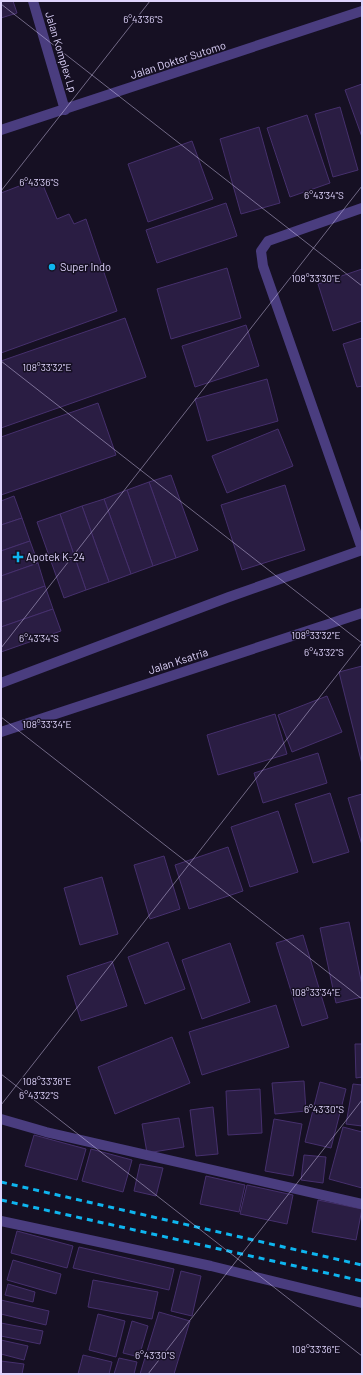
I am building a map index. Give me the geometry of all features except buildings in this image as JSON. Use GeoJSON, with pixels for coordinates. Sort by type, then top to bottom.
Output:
{"type":"FeatureCollection","features":[{"type":"Feature","properties":{"kind":"street","name":"Jalan Komplex Lp"},"geometry":{"type":"LineString","coordinates":[[33,1],[65,110]]}},
{"type":"Feature","properties":{"kind":"street","name":"Jalan Dokter Sutomo"},"geometry":{"type":"LineString","coordinates":[[1,130],[362,11]]}},
{"type":"Feature","properties":{"kind":"street"},"geometry":{"type":"LineString","coordinates":[[1,683],[229,597],[362,550],[263,266],[261,251],[268,241],[362,208]]}},
{"type":"Feature","properties":{"kind":"street","name":"Jalan Ksatria"},"geometry":{"type":"LineString","coordinates":[[1,732],[362,613]]}},
{"type":"Feature","properties":{"kind":"street"},"geometry":{"type":"LineString","coordinates":[[1,1119],[46,1132],[362,1204]]}},
{"type":"Feature","properties":{"kind":"street"},"geometry":{"type":"LineString","coordinates":[[1,1220],[211,1266],[362,1302]]}},
{"type":"Feature","properties":{"kind":"railway"},"geometry":{"type":"LineString","coordinates":[[1,1182],[362,1265]]}},
{"type":"Feature","properties":{"kind":"railway"},"geometry":{"type":"LineString","coordinates":[[1,1200],[362,1281]]}},
{"type":"Feature","properties":{"kind":"place","name":"Super Indo"},"geometry":{"type":"Point","coordinates":[52,267]}},
{"type":"Feature","properties":{"kind":"place","name":"Apotek K-24"},"geometry":{"type":"Point","coordinates":[18,557]}}]}
